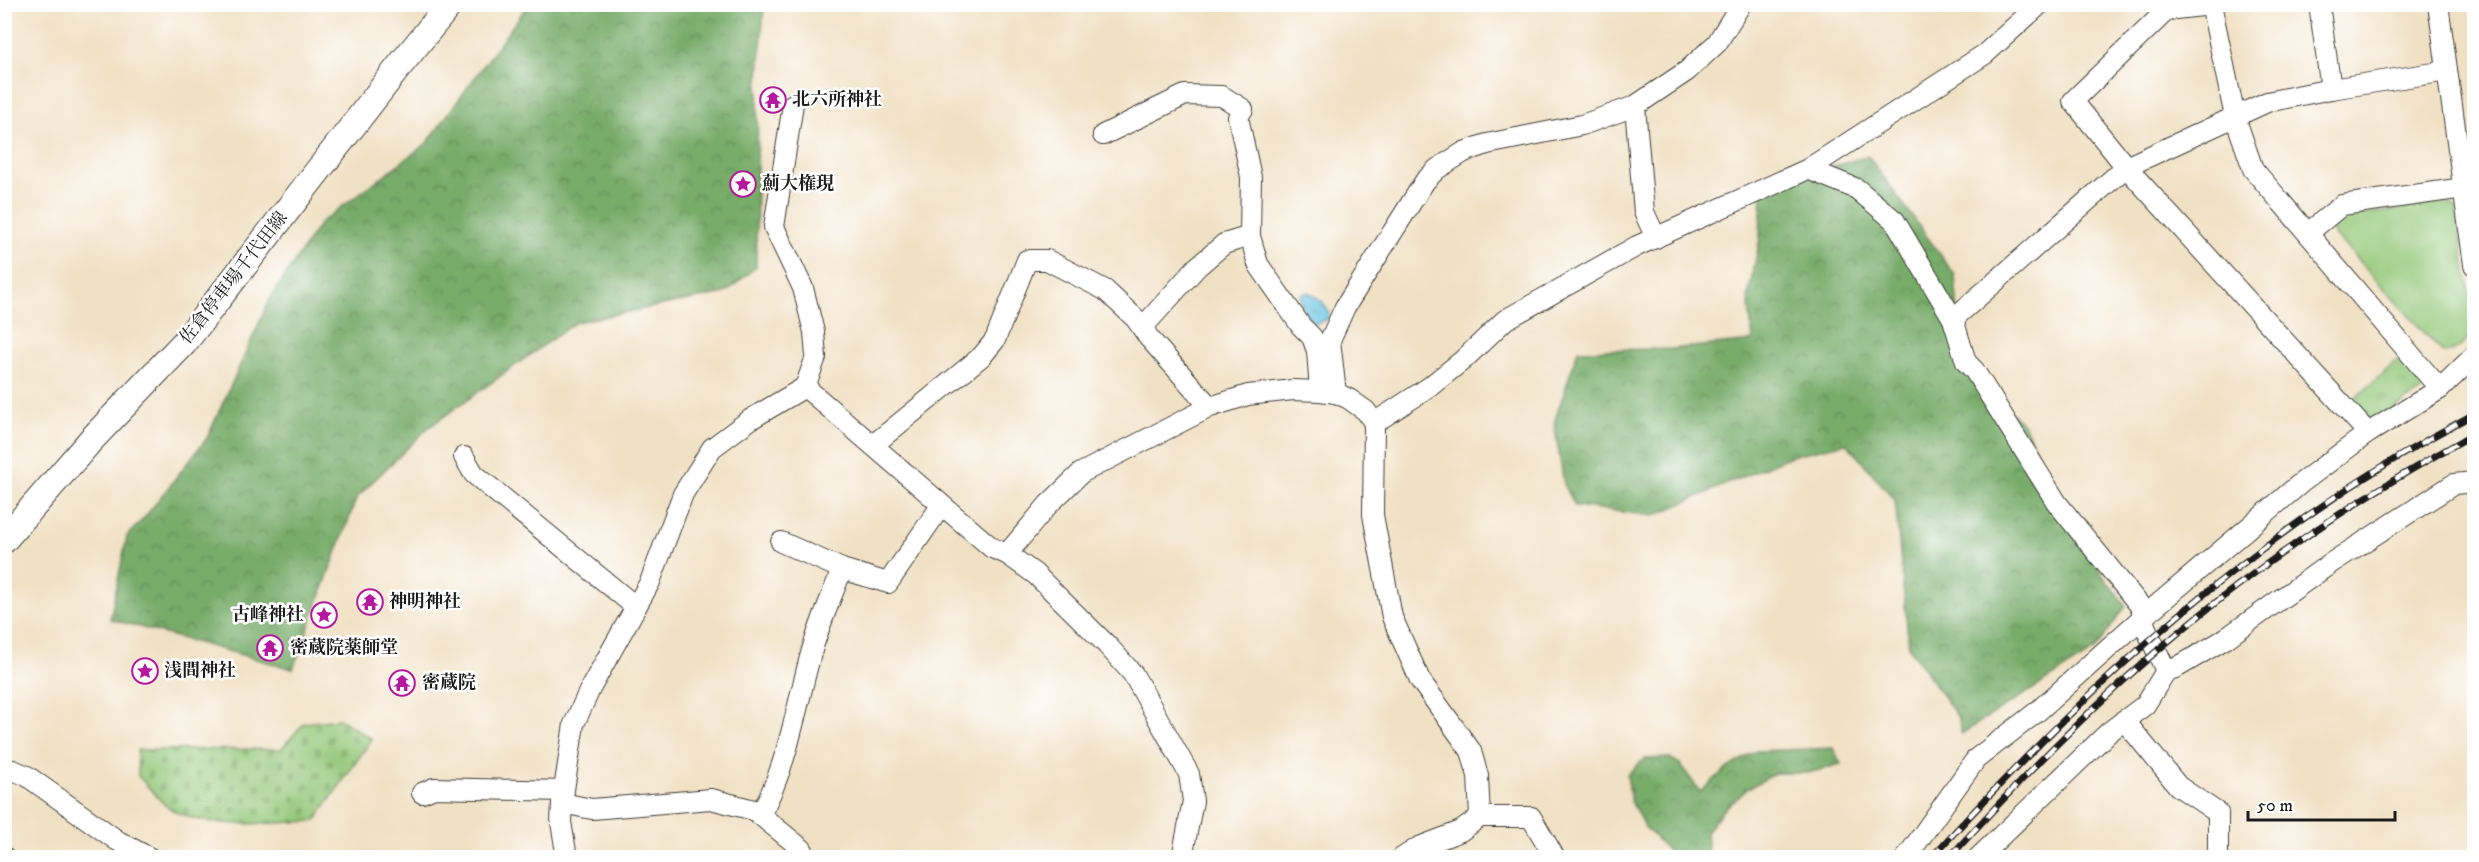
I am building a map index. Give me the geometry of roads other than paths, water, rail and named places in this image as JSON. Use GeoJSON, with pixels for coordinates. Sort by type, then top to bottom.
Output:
{"type":"FeatureCollection","features":[{"type":"Feature","properties":{"kind":"main road","name":"佐倉停車場千代田線"},"geometry":{"type":"LineString","coordinates":[[4,540],[91,440],[184,343],[450,4]]}},
{"type":"Feature","properties":{"kind":"street"},"geometry":{"type":"LineString","coordinates":[[1328,392],[1330,340],[1345,307],[1425,181],[1437,169],[1464,152],[1476,148],[1582,126],[1635,106],[1687,70],[1717,43],[1741,4]]}},
{"type":"Feature","properties":{"kind":"street"},"geometry":{"type":"LineString","coordinates":[[1374,423],[1428,388],[1463,360],[1505,320],[1637,246],[1808,169],[1985,54],[2040,4]]}},
{"type":"Feature","properties":{"kind":"street"},"geometry":{"type":"LineString","coordinates":[[2319,4],[2331,89]]}},
{"type":"Feature","properties":{"kind":"street"},"geometry":{"type":"LineString","coordinates":[[2438,4],[2475,265]]}},
{"type":"Feature","properties":{"kind":"street"},"geometry":{"type":"LineString","coordinates":[[2368,433],[2126,167],[2073,101],[2167,10],[2211,5],[2235,117],[2253,169],[2440,389]]}},
{"type":"Feature","properties":{"kind":"street"},"geometry":{"type":"LineString","coordinates":[[1953,319],[2126,167],[2267,102],[2331,89],[2447,71]]}},
{"type":"Feature","properties":{"kind":"street"},"geometry":{"type":"LineString","coordinates":[[1103,135],[1185,95],[1222,96],[1243,109],[1238,117],[1251,177],[1250,236],[1258,264],[1301,326],[1312,337],[1328,392]]}},
{"type":"Feature","properties":{"kind":"street"},"geometry":{"type":"LineString","coordinates":[[567,858],[561,822],[574,724],[591,687],[650,582],[683,494],[712,448],[751,418],[805,387],[816,357],[814,332],[803,288],[774,227],[793,104]]}},
{"type":"Feature","properties":{"kind":"street"},"geometry":{"type":"LineString","coordinates":[[1635,106],[1644,212],[1656,238]]}},
{"type":"Feature","properties":{"kind":"street"},"geometry":{"type":"LineString","coordinates":[[1808,169],[1857,189],[1895,221],[1953,319],[1966,362],[1974,370],[2057,503],[2141,607],[2145,626],[2166,671]]}},
{"type":"Feature","properties":{"kind":"street"},"geometry":{"type":"LineString","coordinates":[[2308,233],[2342,205],[2464,188]]}},
{"type":"Feature","properties":{"kind":"street"},"geometry":{"type":"LineString","coordinates":[[1143,327],[1197,267],[1224,244],[1250,236]]}},
{"type":"Feature","properties":{"kind":"street"},"geometry":{"type":"LineString","coordinates":[[873,446],[982,356],[995,340],[1027,260],[1047,260],[1106,290],[1143,327],[1149,338],[1210,407]]}},
{"type":"Feature","properties":{"kind":"street"},"geometry":{"type":"LineString","coordinates":[[1906,858],[1976,759],[2038,711],[2143,617],[2301,483],[2368,433],[2440,389],[2475,356]]}},
{"type":"Feature","properties":{"kind":"street"},"geometry":{"type":"LineString","coordinates":[[805,387],[992,548],[1007,554],[1035,574],[1133,674],[1190,774],[1193,801],[1182,858]]}},
{"type":"Feature","properties":{"kind":"street"},"geometry":{"type":"LineString","coordinates":[[1007,554],[1048,505],[1081,473],[1210,407],[1248,395],[1293,390],[1328,392],[1366,411],[1374,423],[1373,515],[1392,617],[1420,680],[1471,751],[1478,776],[1480,817]]}},
{"type":"Feature","properties":{"kind":"street"},"geometry":{"type":"LineString","coordinates":[[464,457],[474,474],[636,608]]}},
{"type":"Feature","properties":{"kind":"street"},"geometry":{"type":"LineString","coordinates":[[1978,858],[2124,720],[2145,705],[2166,671],[2176,668],[2225,639],[2331,563],[2454,484],[2475,482]]}},
{"type":"Feature","properties":{"kind":"street"},"geometry":{"type":"LineString","coordinates":[[780,542],[842,569],[888,583],[941,506]]}},
{"type":"Feature","properties":{"kind":"street"},"geometry":{"type":"LineString","coordinates":[[760,815],[770,797],[784,758],[809,658],[842,569]]}},
{"type":"Feature","properties":{"kind":"street"},"geometry":{"type":"LineString","coordinates":[[2124,720],[2178,786],[2218,813],[2218,858]]}},
{"type":"Feature","properties":{"kind":"street"},"geometry":{"type":"LineString","coordinates":[[4,770],[14,770],[27,776],[118,841],[150,858]]}},
{"type":"Feature","properties":{"kind":"street"},"geometry":{"type":"LineString","coordinates":[[422,793],[434,788],[563,797],[592,809],[711,799],[754,810],[802,849],[807,858]]}},
{"type":"Feature","properties":{"kind":"street"},"geometry":{"type":"LineString","coordinates":[[1402,858],[1419,847],[1461,831],[1480,817],[1531,817],[1556,858]]}},
{"type":"Feature","properties":{"kind":"water"},"geometry":{"type":"Polygon","coordinates":[[[1308,292],[1322,301],[1329,312],[1328,319],[1314,324],[1305,314],[1300,295],[1308,292]]]}},
{"type":"Feature","properties":{"kind":"railway"},"geometry":{"type":"LineString","coordinates":[[1931,858],[2054,729],[2183,612],[2251,557],[2322,506],[2396,458],[2474,414]]}},
{"type":"Feature","properties":{"kind":"railway"},"geometry":{"type":"LineString","coordinates":[[1949,858],[2078,723],[2182,629],[2311,533],[2375,491],[2474,434]]}},
{"type":"Feature","properties":{"kind":"place","name":"北六所神社"},"geometry":{"type":"Point","coordinates":[773,100]}},
{"type":"Feature","properties":{"kind":"place","name":"薊大権現"},"geometry":{"type":"Point","coordinates":[743,184]}},
{"type":"Feature","properties":{"kind":"place","name":"神明神社"},"geometry":{"type":"Point","coordinates":[370,602]}},
{"type":"Feature","properties":{"kind":"place","name":"古峰神社"},"geometry":{"type":"Point","coordinates":[324,615]}},
{"type":"Feature","properties":{"kind":"place","name":"密蔵院薬師堂"},"geometry":{"type":"Point","coordinates":[270,648]}},
{"type":"Feature","properties":{"kind":"place","name":"浅間神社"},"geometry":{"type":"Point","coordinates":[145,671]}},
{"type":"Feature","properties":{"kind":"place","name":"密蔵院"},"geometry":{"type":"Point","coordinates":[402,683]}}]}
